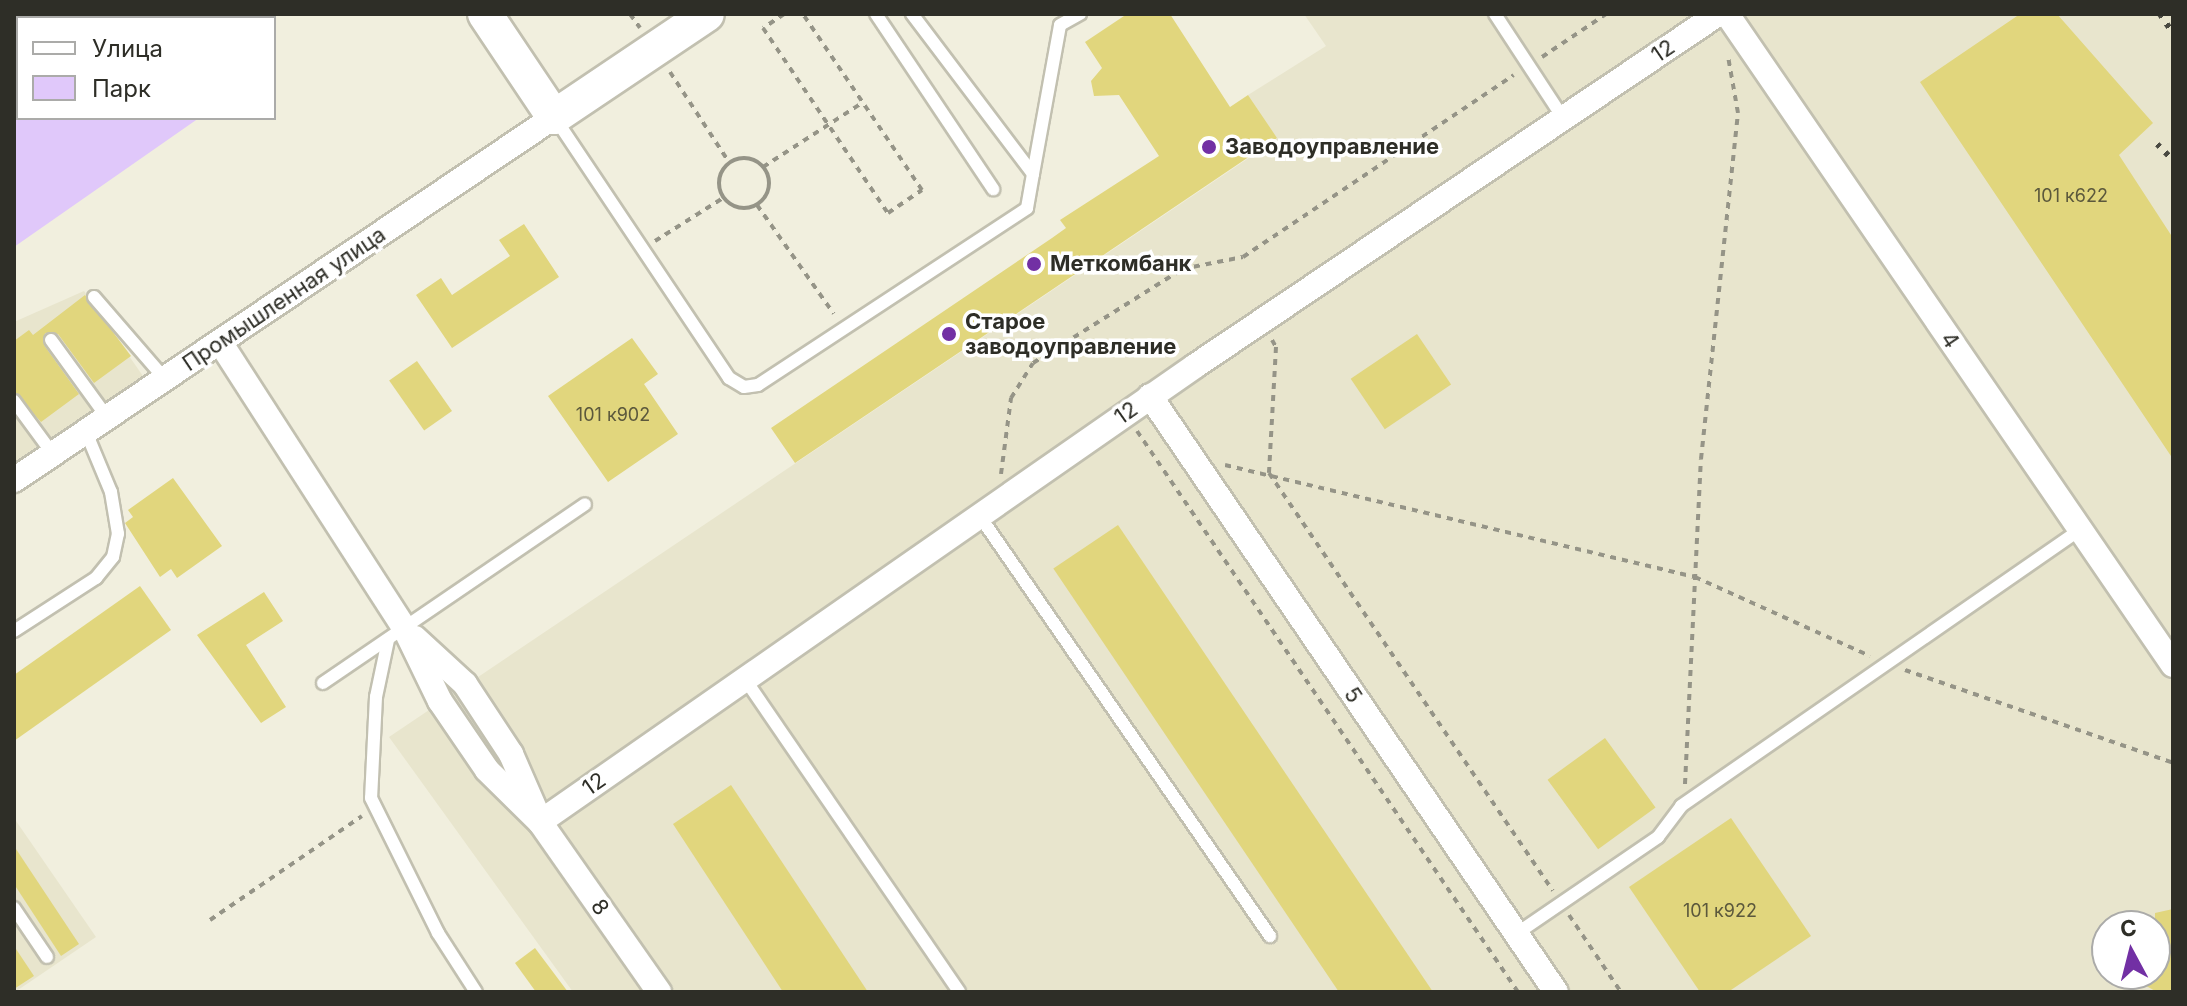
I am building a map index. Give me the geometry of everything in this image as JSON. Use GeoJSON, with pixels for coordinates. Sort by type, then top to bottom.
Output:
{"type":"FeatureCollection","features":[{"type":"Feature","properties":{"kind":"street"},"geometry":{"type":"LineString","coordinates":[[485,14],[554,117]]}},
{"type":"Feature","properties":{"kind":"street","name":"Промышленная улица"},"geometry":{"type":"LineString","coordinates":[[14,480],[707,14]]}},
{"type":"Feature","properties":{"kind":"street","name":"12"},"geometry":{"type":"LineString","coordinates":[[540,822],[1150,396],[1718,14]]}},
{"type":"Feature","properties":{"kind":"street","name":"4"},"geometry":{"type":"LineString","coordinates":[[1727,14],[2173,665]]}},
{"type":"Feature","properties":{"kind":"street","name":"8"},"geometry":{"type":"LineString","coordinates":[[220,342],[396,634],[440,701],[487,770],[540,822],[659,992]]}},
{"type":"Feature","properties":{"kind":"street","name":"5"},"geometry":{"type":"LineString","coordinates":[[1150,396],[1556,992]]}},
{"type":"Feature","properties":{"kind":"lane"},"geometry":{"type":"LineString","coordinates":[[876,14],[993,189]]}},
{"type":"Feature","properties":{"kind":"lane"},"geometry":{"type":"LineString","coordinates":[[912,14],[1033,174]]}},
{"type":"Feature","properties":{"kind":"lane"},"geometry":{"type":"LineString","coordinates":[[554,117],[729,378],[744,387],[758,385],[1027,208],[1060,25],[1080,14]]}},
{"type":"Feature","properties":{"kind":"lane"},"geometry":{"type":"LineString","coordinates":[[1495,14],[1563,118]]}},
{"type":"Feature","properties":{"kind":"lane"},"geometry":{"type":"LineString","coordinates":[[94,297],[165,379]]}},
{"type":"Feature","properties":{"kind":"lane"},"geometry":{"type":"LineString","coordinates":[[51,340],[107,417]]}},
{"type":"Feature","properties":{"kind":"lane"},"geometry":{"type":"LineString","coordinates":[[14,401],[53,454]]}},
{"type":"Feature","properties":{"kind":"lane"},"geometry":{"type":"LineString","coordinates":[[14,631],[96,578],[113,557],[118,534],[111,492],[86,432]]}},
{"type":"Feature","properties":{"kind":"lane"},"geometry":{"type":"LineString","coordinates":[[323,683],[585,504]]}},
{"type":"Feature","properties":{"kind":"lane"},"geometry":{"type":"LineString","coordinates":[[988,509],[1270,936]]}},
{"type":"Feature","properties":{"kind":"lane"},"geometry":{"type":"LineString","coordinates":[[1516,934],[1658,837],[1681,806],[2080,530]]}},
{"type":"Feature","properties":{"kind":"lane"},"geometry":{"type":"LineString","coordinates":[[396,634],[375,710],[374,808],[438,933],[476,992]]}},
{"type":"Feature","properties":{"kind":"lane"},"geometry":{"type":"LineString","coordinates":[[745,679],[959,992]]}},
{"type":"Feature","properties":{"kind":"lane"},"geometry":{"type":"LineString","coordinates":[[14,908],[47,957]]}},
{"type":"Feature","properties":{"kind":"path"},"geometry":{"type":"LineString","coordinates":[[630,14],[729,162]]}},
{"type":"Feature","properties":{"kind":"path"},"geometry":{"type":"LineString","coordinates":[[784,14],[763,28],[888,213],[922,190],[803,14]]}},
{"type":"Feature","properties":{"kind":"path"},"geometry":{"type":"LineString","coordinates":[[988,509],[1011,398],[1033,363],[1182,269],[1243,257],[1606,14]]}},
{"type":"Feature","properties":{"kind":"path"},"geometry":{"type":"LineString","coordinates":[[1681,806],[1690,750],[1701,459],[1738,113],[1727,42]]}},
{"type":"Feature","properties":{"kind":"path"},"geometry":{"type":"LineString","coordinates":[[763,167],[863,102]]}},
{"type":"Feature","properties":{"kind":"path"},"geometry":{"type":"LineString","coordinates":[[751,158],[763,167],[768,191],[757,205],[735,207],[723,198],[720,175],[729,162],[751,158]]}},
{"type":"Feature","properties":{"kind":"path"},"geometry":{"type":"LineString","coordinates":[[642,249],[723,198]]}},
{"type":"Feature","properties":{"kind":"path"},"geometry":{"type":"LineString","coordinates":[[757,205],[844,328]]}},
{"type":"Feature","properties":{"kind":"path"},"geometry":{"type":"LineString","coordinates":[[1260,321],[1276,347],[1269,473],[1621,992]]}},
{"type":"Feature","properties":{"kind":"path"},"geometry":{"type":"LineString","coordinates":[[1125,414],[1518,992]]}},
{"type":"Feature","properties":{"kind":"path"},"geometry":{"type":"LineString","coordinates":[[1192,459],[1269,473],[1695,577],[1886,663],[2173,763]]}},
{"type":"Feature","properties":{"kind":"path"},"geometry":{"type":"LineString","coordinates":[[210,920],[374,808]]}},
{"type":"Feature","properties":{"kind":"shaded area"},"geometry":{"type":"Polygon","coordinates":[[[1304,14],[2173,14],[2173,992],[573,992],[389,737],[1277,139],[1248,95],[1326,46],[1304,14]]]}},
{"type":"Feature","properties":{"kind":"shaded area"},"geometry":{"type":"Polygon","coordinates":[[[84,291],[145,379],[14,467],[14,322],[84,291]]]}},
{"type":"Feature","properties":{"kind":"shaded area"},"geometry":{"type":"Polygon","coordinates":[[[14,818],[96,937],[15,992],[14,992],[14,818]]]}},
{"type":"Feature","properties":{"kind":"green space"},"geometry":{"type":"Polygon","coordinates":[[[14,14],[280,14],[16,16],[16,120],[196,120],[14,247],[14,14]]]}},
{"type":"Feature","properties":{"kind":"building","name":"Заводоуправление"},"geometry":{"type":"Polygon","coordinates":[[[1127,14],[1170,14],[1230,107],[1248,95],[1277,138],[795,463],[771,428],[1052,238],[1066,228],[1060,220],[1159,156],[1119,95],[1094,96],[1091,81],[1102,68],[1085,42],[1127,14]]]}},
{"type":"Feature","properties":{"kind":"building"},"geometry":{"type":"Polygon","coordinates":[[[2020,14],[2057,14],[2153,123],[2119,155],[2173,238],[2173,459],[1920,82],[2020,14]]]}},
{"type":"Feature","properties":{"kind":"building"},"geometry":{"type":"Polygon","coordinates":[[[524,224],[559,277],[452,348],[416,295],[441,278],[452,295],[510,256],[499,240],[524,224]]]}},
{"type":"Feature","properties":{"kind":"building"},"geometry":{"type":"Polygon","coordinates":[[[85,295],[131,356],[94,383],[58,334],[45,333],[44,345],[79,394],[41,422],[14,392],[14,341],[29,330],[33,335],[85,295]]]}},
{"type":"Feature","properties":{"kind":"building"},"geometry":{"type":"Polygon","coordinates":[[[1417,334],[1451,385],[1385,429],[1351,379],[1417,334]]]}},
{"type":"Feature","properties":{"kind":"building"},"geometry":{"type":"Polygon","coordinates":[[[632,338],[658,374],[644,384],[678,434],[608,482],[548,396],[632,338]]]}},
{"type":"Feature","properties":{"kind":"building"},"geometry":{"type":"Polygon","coordinates":[[[417,361],[452,411],[424,430],[389,381],[417,361]]]}},
{"type":"Feature","properties":{"kind":"building"},"geometry":{"type":"Polygon","coordinates":[[[173,478],[222,546],[177,578],[171,569],[160,577],[125,523],[133,517],[128,510],[173,478]]]}},
{"type":"Feature","properties":{"kind":"building"},"geometry":{"type":"Polygon","coordinates":[[[1118,525],[1433,992],[1339,992],[1053,569],[1118,525]]]}},
{"type":"Feature","properties":{"kind":"building"},"geometry":{"type":"Polygon","coordinates":[[[140,586],[171,630],[14,741],[14,675],[140,586]]]}},
{"type":"Feature","properties":{"kind":"building"},"geometry":{"type":"Polygon","coordinates":[[[264,592],[283,621],[246,645],[286,707],[261,723],[197,635],[264,592]]]}},
{"type":"Feature","properties":{"kind":"building"},"geometry":{"type":"Polygon","coordinates":[[[1605,738],[1656,808],[1598,849],[1548,780],[1605,738]]]}},
{"type":"Feature","properties":{"kind":"building"},"geometry":{"type":"Polygon","coordinates":[[[731,785],[868,992],[783,992],[673,824],[731,785]]]}},
{"type":"Feature","properties":{"kind":"building"},"geometry":{"type":"Polygon","coordinates":[[[1731,818],[1811,936],[1728,992],[1700,992],[1629,887],[1731,818]]]}},
{"type":"Feature","properties":{"kind":"building"},"geometry":{"type":"Polygon","coordinates":[[[14,846],[79,944],[61,956],[14,884],[14,846]]]}},
{"type":"Feature","properties":{"kind":"building"},"geometry":{"type":"Polygon","coordinates":[[[2173,909],[2173,992],[2157,992],[2153,990],[2171,990],[2171,910],[2168,910],[2173,909]]]}},
{"type":"Feature","properties":{"kind":"building"},"geometry":{"type":"Polygon","coordinates":[[[14,946],[34,976],[14,989],[14,946]]]}},
{"type":"Feature","properties":{"kind":"building"},"geometry":{"type":"Polygon","coordinates":[[[535,948],[568,992],[536,992],[515,963],[535,948]]]}},
{"type":"Feature","properties":{"kind":"railway"},"geometry":{"type":"LineString","coordinates":[[2160,14],[2173,33]]}},
{"type":"Feature","properties":{"kind":"railway"},"geometry":{"type":"LineString","coordinates":[[2157,144],[2173,160]]}},
{"type":"Feature","properties":{"kind":"place","name":"Заводоуправление"},"geometry":{"type":"Point","coordinates":[1209,147]}},
{"type":"Feature","properties":{"kind":"place","name":"Меткомбанк"},"geometry":{"type":"Point","coordinates":[1034,264]}},
{"type":"Feature","properties":{"kind":"place","name":"Старое заводоуправление"},"geometry":{"type":"Point","coordinates":[949,334]}}]}
